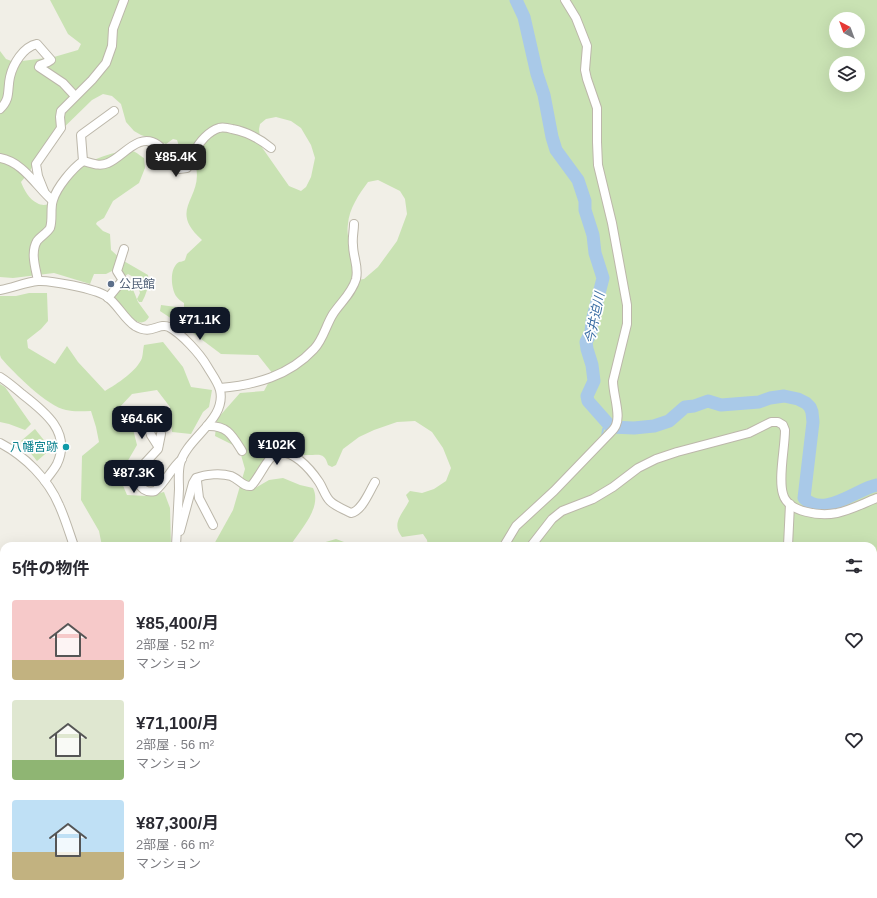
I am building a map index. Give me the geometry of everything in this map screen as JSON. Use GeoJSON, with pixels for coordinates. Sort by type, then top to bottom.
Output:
{"type":"FeatureCollection","features":[{"type":"Feature","properties":{"kind":"street"},"geometry":{"type":"LineString","coordinates":[[44,191],[38,176],[36,164],[61,128],[60,111],[106,63],[112,46],[113,29],[124,0]]}},
{"type":"Feature","properties":{"kind":"street"},"geometry":{"type":"LineString","coordinates":[[506,542],[516,526],[554,491],[610,433],[616,425],[618,417],[613,381],[626,324],[627,305],[612,223],[598,165],[597,108],[585,70],[587,46],[576,18],[565,0]]}},
{"type":"Feature","properties":{"kind":"street"},"geometry":{"type":"LineString","coordinates":[[0,109],[8,99],[10,79],[15,65],[25,50],[32,45],[37,44],[51,60],[39,66],[63,84],[75,96]]}},
{"type":"Feature","properties":{"kind":"street"},"geometry":{"type":"LineString","coordinates":[[38,281],[34,253],[35,247],[50,227],[52,200],[63,181],[83,161],[81,135],[114,112]]}},
{"type":"Feature","properties":{"kind":"street"},"geometry":{"type":"LineString","coordinates":[[83,161],[97,165],[108,163],[135,144],[146,141],[158,145],[166,154],[174,168],[187,168],[191,164],[194,152],[204,138],[211,132],[221,128],[244,131],[260,139],[271,148]]}},
{"type":"Feature","properties":{"kind":"street"},"geometry":{"type":"LineString","coordinates":[[0,158],[8,160],[18,166],[52,200]]}},
{"type":"Feature","properties":{"kind":"street"},"geometry":{"type":"LineString","coordinates":[[220,388],[254,383],[274,377],[296,364],[314,349],[332,315],[351,292],[356,278],[357,266],[353,244],[354,224]]}},
{"type":"Feature","properties":{"kind":"street"},"geometry":{"type":"LineString","coordinates":[[108,298],[122,282],[122,279],[117,271],[124,249]]}},
{"type":"Feature","properties":{"kind":"street"},"geometry":{"type":"LineString","coordinates":[[0,290],[38,281],[84,288],[98,292],[108,298],[133,324],[141,329],[147,330],[164,326],[172,329],[200,355],[220,388],[220,399],[218,409],[207,426],[186,449],[180,464],[176,542]]}},
{"type":"Feature","properties":{"kind":"street"},"geometry":{"type":"LineString","coordinates":[[0,377],[48,415],[58,431],[61,443],[60,455],[55,467],[45,481]]}},
{"type":"Feature","properties":{"kind":"street"},"geometry":{"type":"LineString","coordinates":[[534,542],[552,519],[562,511],[593,499],[613,487],[638,468],[677,452],[749,433],[771,422],[778,422],[783,425],[785,430],[781,480],[782,494],[785,500],[790,504],[800,510],[812,513],[836,513],[849,510],[877,498]]}},
{"type":"Feature","properties":{"kind":"street"},"geometry":{"type":"LineString","coordinates":[[148,425],[151,435],[158,446]]}},
{"type":"Feature","properties":{"kind":"street"},"geometry":{"type":"LineString","coordinates":[[207,426],[225,428],[242,451]]}},
{"type":"Feature","properties":{"kind":"street"},"geometry":{"type":"LineString","coordinates":[[161,434],[158,450],[145,463],[138,479],[141,486],[146,491],[156,491],[174,466],[182,459]]}},
{"type":"Feature","properties":{"kind":"street"},"geometry":{"type":"LineString","coordinates":[[0,443],[22,458],[45,481],[59,505],[73,542]]}},
{"type":"Feature","properties":{"kind":"street"},"geometry":{"type":"LineString","coordinates":[[176,542],[193,483],[196,478],[208,475],[223,474],[231,476],[244,485],[251,486],[259,477],[271,457],[278,453],[287,453],[297,458],[312,472],[330,502],[353,513],[360,507],[375,482]]}},
{"type":"Feature","properties":{"kind":"street"},"geometry":{"type":"LineString","coordinates":[[196,478],[199,498],[213,525]]}},
{"type":"Feature","properties":{"kind":"street"},"geometry":{"type":"LineString","coordinates":[[788,542],[790,504]]}},
{"type":"Feature","properties":{"kind":"green space"},"geometry":{"type":"Polygon","coordinates":[[[50,0],[877,0],[877,542],[427,542],[423,534],[402,537],[397,527],[399,519],[409,501],[406,495],[410,491],[422,493],[434,489],[446,481],[451,468],[443,448],[432,432],[415,421],[397,422],[359,437],[343,449],[336,465],[332,467],[328,465],[324,457],[319,455],[304,455],[288,449],[276,456],[252,490],[269,480],[283,478],[300,485],[313,488],[315,495],[315,502],[310,517],[293,542],[215,542],[233,510],[245,469],[239,448],[215,436],[217,419],[240,393],[264,391],[273,374],[258,355],[221,354],[160,311],[161,305],[184,308],[184,303],[176,296],[174,292],[172,273],[176,265],[185,260],[187,254],[202,240],[192,229],[187,220],[188,204],[195,188],[197,178],[196,167],[187,151],[180,149],[177,140],[173,139],[166,144],[134,131],[126,122],[121,104],[112,96],[103,94],[92,100],[51,140],[21,182],[29,197],[37,203],[43,205],[49,204],[64,189],[79,167],[118,152],[131,151],[144,158],[145,168],[139,183],[113,201],[104,218],[96,224],[103,231],[110,234],[111,250],[122,260],[148,275],[147,289],[142,302],[139,302],[137,299],[140,293],[138,287],[142,282],[128,274],[122,278],[112,271],[106,274],[94,274],[90,284],[54,273],[13,278],[0,277],[0,51],[6,59],[14,62],[54,57],[78,50],[81,44],[68,34],[50,0]],[[276,117],[266,119],[260,124],[259,129],[261,146],[289,186],[301,191],[306,187],[311,177],[315,158],[311,145],[301,128],[291,121],[276,117]],[[378,180],[368,182],[352,207],[348,224],[348,232],[353,276],[357,280],[364,279],[378,267],[397,241],[407,214],[405,199],[400,191],[378,180]]]}},
{"type":"Feature","properties":{"kind":"green space"},"geometry":{"type":"Polygon","coordinates":[[[123,285],[132,287],[138,302],[149,317],[145,321],[135,321],[114,298],[116,291],[123,285]]]}},
{"type":"Feature","properties":{"kind":"green space"},"geometry":{"type":"Polygon","coordinates":[[[29,293],[47,293],[48,321],[41,329],[27,340],[28,348],[55,364],[67,346],[78,362],[105,391],[121,381],[136,368],[142,358],[144,345],[163,342],[183,367],[191,387],[212,390],[209,407],[203,412],[191,434],[172,432],[170,407],[157,390],[132,394],[118,409],[132,425],[137,445],[119,476],[127,495],[147,496],[164,492],[170,508],[171,542],[101,542],[99,531],[81,500],[82,456],[99,442],[91,411],[66,410],[50,403],[22,380],[1,358],[0,296],[16,296],[29,293]]]}},
{"type":"Feature","properties":{"kind":"green space"},"geometry":{"type":"Polygon","coordinates":[[[0,384],[5,387],[31,424],[25,430],[0,422],[0,384]]]}},
{"type":"Feature","properties":{"kind":"green space"},"geometry":{"type":"Polygon","coordinates":[[[35,429],[51,449],[37,461],[21,441],[35,429]]]}},
{"type":"Feature","properties":{"kind":"green space"},"geometry":{"type":"Polygon","coordinates":[[[336,539],[344,542],[326,542],[336,539]]]}},
{"type":"Feature","properties":{"kind":"water"},"geometry":{"type":"Polygon","coordinates":[[[189,309],[196,317],[198,327],[182,316],[189,309]]]}},
{"type":"Feature","properties":{"kind":"waterway","name":"今井迫川"},"geometry":{"type":"LineString","coordinates":[[516,0],[524,17],[556,150],[578,180],[585,201],[585,210],[593,235],[595,253],[603,278],[592,321],[591,332],[586,342],[592,365],[594,381],[587,396],[588,401],[611,427],[634,428],[654,426],[669,421],[685,407],[694,406],[708,401],[721,405],[759,402],[770,398],[784,396],[798,399],[810,407],[813,422],[804,498],[812,504],[830,504],[877,485]]}},
{"type":"Feature","properties":{"kind":"waterway"},"geometry":{"type":"LineString","coordinates":[[602,437],[603,429],[608,425]]}},
{"type":"Feature","properties":{"kind":"place","name":"公民館"},"geometry":{"type":"Point","coordinates":[111,284]}},
{"type":"Feature","properties":{"kind":"place","name":"八幡宮跡"},"geometry":{"type":"Point","coordinates":[66,447]}}]}
